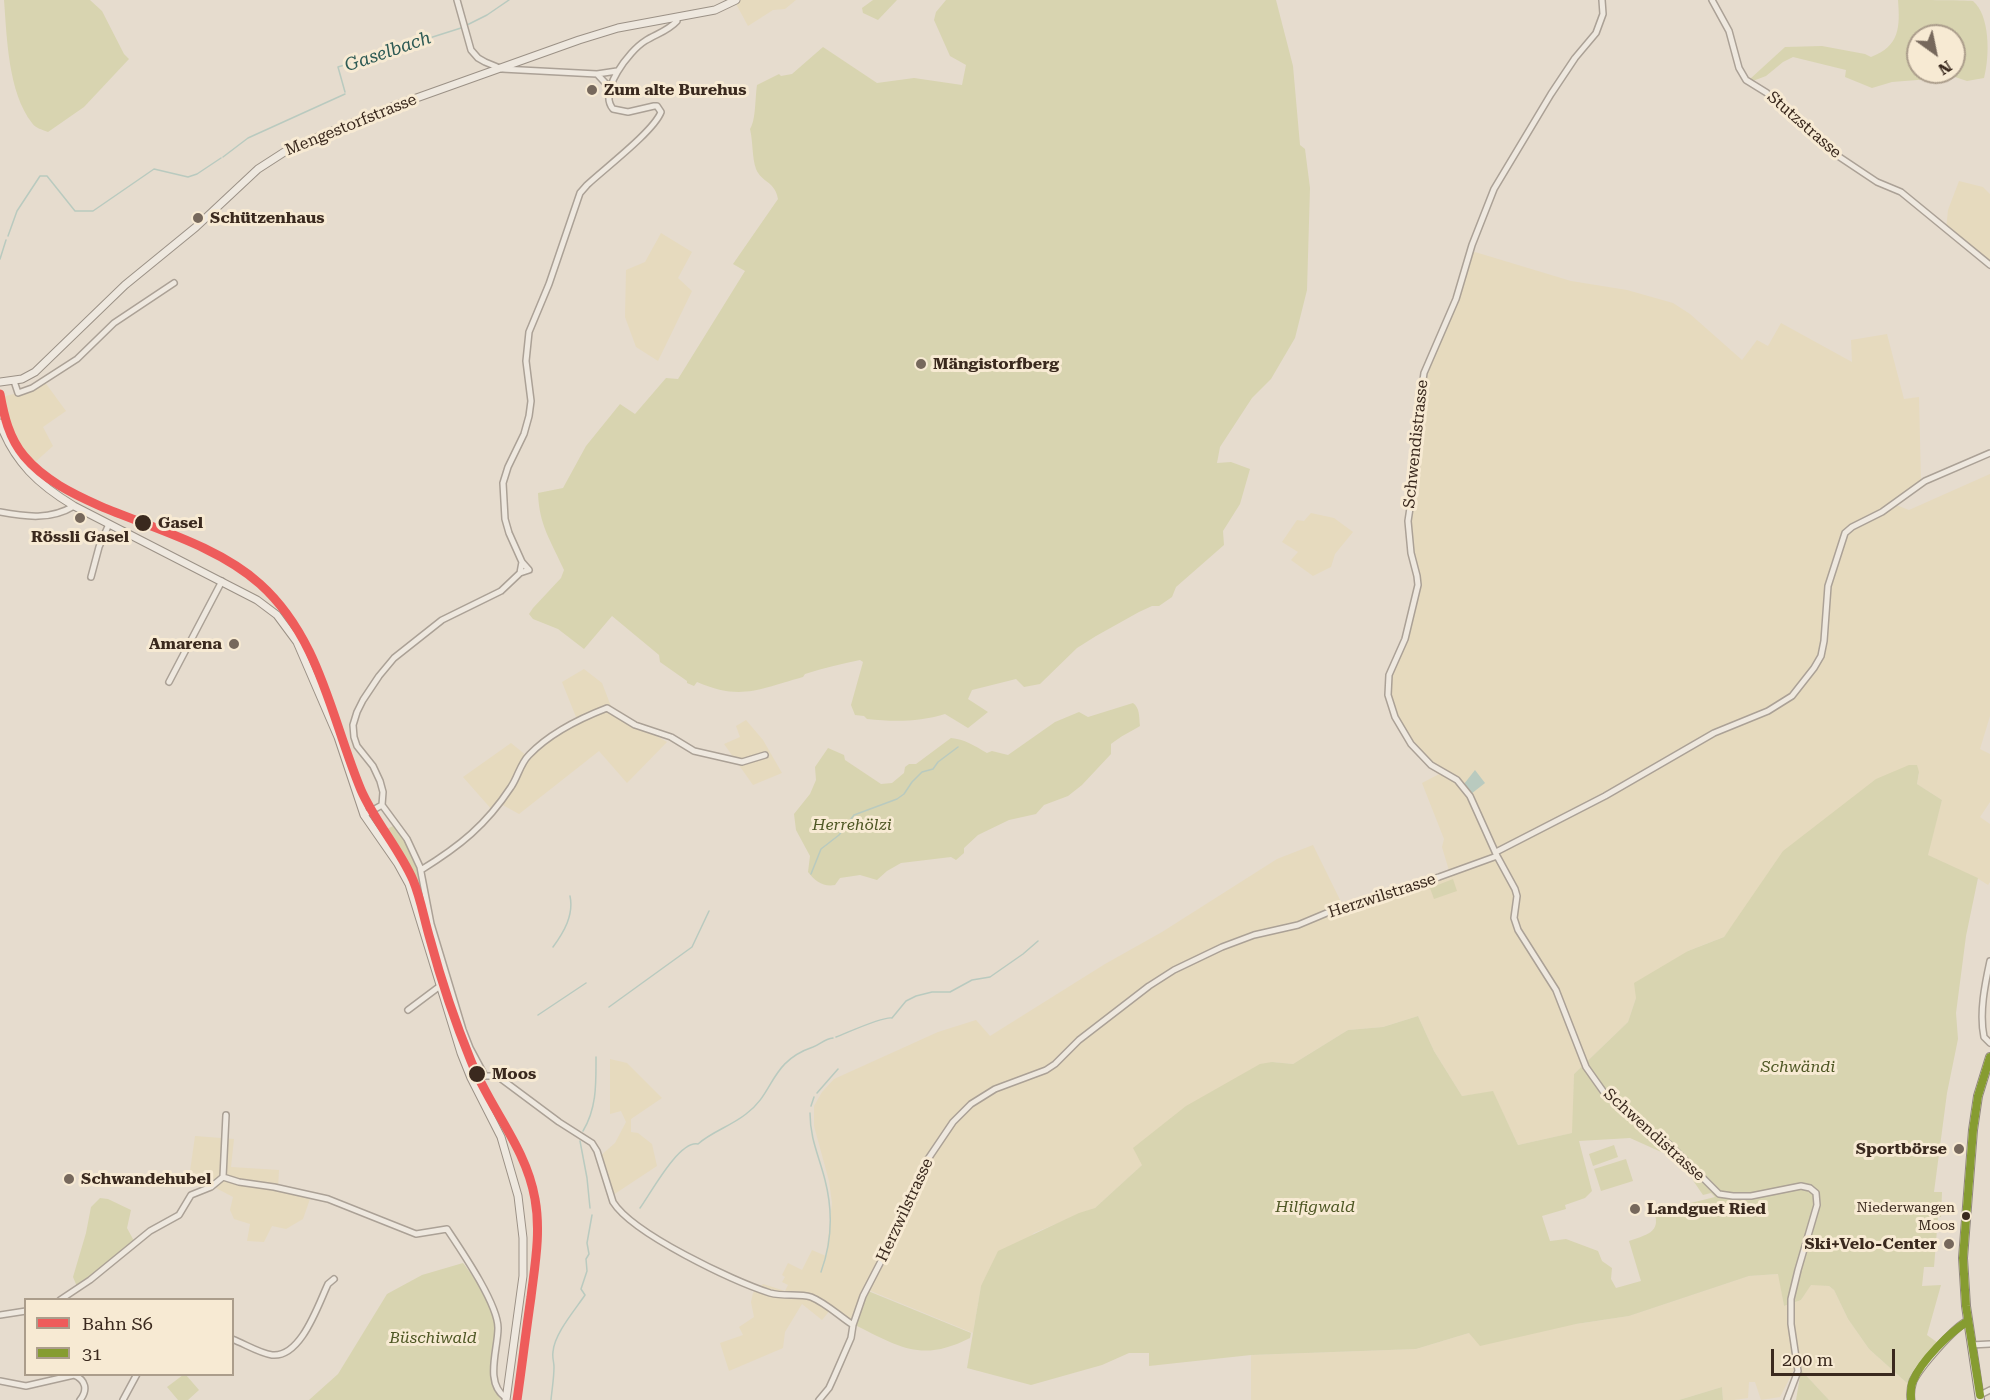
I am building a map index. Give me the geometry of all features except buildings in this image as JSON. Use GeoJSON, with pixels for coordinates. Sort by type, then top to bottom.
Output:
{"type":"FeatureCollection","features":[{"type":"Feature","properties":{"kind":"main road","name":"Mengestorfstrasse"},"geometry":{"type":"LineString","coordinates":[[0,382],[15,381],[30,375],[40,367],[125,285],[196,227],[258,169],[277,156],[353,122],[607,31],[719,9],[736,0]]}},
{"type":"Feature","properties":{"kind":"main road"},"geometry":{"type":"LineString","coordinates":[[0,423],[11,447],[24,467],[41,484],[74,506],[249,595],[271,609],[293,635],[335,730],[364,815],[408,881],[466,1066],[504,1144],[518,1196],[523,1238],[523,1276],[506,1399]]}},
{"type":"Feature","properties":{"kind":"main road"},"geometry":{"type":"LineString","coordinates":[[1980,1397],[1968,1322],[1964,1258],[1970,1152],[1978,1096],[1990,1057]]}},
{"type":"Feature","properties":{"kind":"main road"},"geometry":{"type":"LineString","coordinates":[[1911,1400],[1911,1388],[1916,1376],[1958,1326],[1968,1322]]}},
{"type":"Feature","properties":{"kind":"street"},"geometry":{"type":"LineString","coordinates":[[457,0],[471,50],[478,58],[502,69],[597,74],[617,71]]}},
{"type":"Feature","properties":{"kind":"street","name":"Schwendistrasse"},"geometry":{"type":"LineString","coordinates":[[1602,0],[1603,14],[1596,33],[1575,58],[1551,93],[1494,189],[1472,245],[1456,299],[1427,363],[1420,391],[1416,469],[1408,520],[1411,554],[1418,585],[1405,639],[1389,675],[1388,695],[1395,717],[1418,752],[1431,765],[1457,780],[1466,790],[1515,889],[1517,896],[1514,918],[1518,930],[1556,990],[1588,1071],[1608,1097],[1626,1114],[1669,1144],[1719,1194],[1751,1196],[1801,1186],[1810,1188],[1816,1193],[1817,1205],[1791,1299],[1791,1324],[1798,1371],[1787,1400]]}},
{"type":"Feature","properties":{"kind":"street","name":"Stutzstrasse"},"geometry":{"type":"LineString","coordinates":[[1712,0],[1729,31],[1739,68],[1746,80],[1767,93],[1832,152],[1877,182],[1901,192],[1990,265]]}},
{"type":"Feature","properties":{"kind":"street"},"geometry":{"type":"LineString","coordinates":[[677,17],[677,21],[669,28],[642,43],[617,71],[610,88],[609,104],[615,110],[628,112],[657,106],[661,112],[654,123],[580,193],[549,284],[531,326],[526,352],[531,401],[529,416],[524,434],[508,467],[503,483],[502,500],[506,526],[522,562],[529,570],[520,573],[501,591],[450,616],[403,651],[383,670],[363,700],[354,719],[354,737],[357,746],[377,773],[383,792],[382,805],[407,839],[421,870],[431,924],[463,1030],[485,1076],[500,1078],[559,1122],[592,1143],[613,1202],[616,1207],[643,1228],[685,1255],[755,1287],[779,1295],[805,1295],[816,1299],[853,1325]]}},
{"type":"Feature","properties":{"kind":"street"},"geometry":{"type":"LineString","coordinates":[[597,74],[610,88]]}},
{"type":"Feature","properties":{"kind":"street"},"geometry":{"type":"LineString","coordinates":[[15,381],[18,393],[44,381],[82,356],[114,323],[174,283]]}},
{"type":"Feature","properties":{"kind":"street","name":"Herzwilstrasse"},"geometry":{"type":"LineString","coordinates":[[819,1400],[829,1388],[834,1377],[851,1338],[863,1296],[892,1240],[926,1162],[953,1122],[971,1104],[995,1089],[1046,1070],[1079,1040],[1149,986],[1174,970],[1222,947],[1254,935],[1298,925],[1341,907],[1439,877],[1497,854],[1605,796],[1714,733],[1768,711],[1792,696],[1821,656],[1828,586],[1845,533],[1882,512],[1925,481],[1990,453]]}},
{"type":"Feature","properties":{"kind":"street"},"geometry":{"type":"LineString","coordinates":[[0,512],[40,516],[63,512],[74,506]]}},
{"type":"Feature","properties":{"kind":"street"},"geometry":{"type":"LineString","coordinates":[[92,577],[99,547],[109,524]]}},
{"type":"Feature","properties":{"kind":"street"},"geometry":{"type":"LineString","coordinates":[[169,682],[222,581]]}},
{"type":"Feature","properties":{"kind":"street"},"geometry":{"type":"LineString","coordinates":[[421,870],[475,832],[511,787],[523,762],[531,752],[555,735],[607,708],[635,725],[671,737],[694,751],[742,762],[765,755]]}},
{"type":"Feature","properties":{"kind":"street"},"geometry":{"type":"LineString","coordinates":[[364,815],[382,805]]}},
{"type":"Feature","properties":{"kind":"street"},"geometry":{"type":"LineString","coordinates":[[1990,961],[1985,985],[1983,1034],[1990,1043]]}},
{"type":"Feature","properties":{"kind":"street"},"geometry":{"type":"LineString","coordinates":[[408,1010],[440,986]]}},
{"type":"Feature","properties":{"kind":"street"},"geometry":{"type":"LineString","coordinates":[[62,1298],[90,1280],[150,1231],[179,1215],[191,1195],[211,1187],[223,1176],[226,1115]]}},
{"type":"Feature","properties":{"kind":"street"},"geometry":{"type":"LineString","coordinates":[[223,1176],[239,1182],[328,1198],[416,1234],[447,1229],[488,1297],[497,1319],[494,1365],[498,1391],[506,1399]]}},
{"type":"Feature","properties":{"kind":"street"},"geometry":{"type":"LineString","coordinates":[[234,1340],[266,1354],[278,1355],[289,1351],[301,1339],[328,1284],[334,1279]]}},
{"type":"Feature","properties":{"kind":"street"},"geometry":{"type":"LineString","coordinates":[[0,1315],[24,1311]]}},
{"type":"Feature","properties":{"kind":"street"},"geometry":{"type":"LineString","coordinates":[[1971,1345],[1990,1344]]}},
{"type":"Feature","properties":{"kind":"street"},"geometry":{"type":"LineString","coordinates":[[0,1381],[26,1386],[70,1376]]}},
{"type":"Feature","properties":{"kind":"street"},"geometry":{"type":"LineString","coordinates":[[76,1376],[85,1385],[85,1393],[80,1400]]}},
{"type":"Feature","properties":{"kind":"street"},"geometry":{"type":"LineString","coordinates":[[123,1400],[136,1376]]}},
{"type":"Feature","properties":{"kind":"street"},"geometry":{"type":"LineString","coordinates":[[1980,1397],[1990,1390]]}},
{"type":"Feature","properties":{"kind":"shaded area"},"geometry":{"type":"Polygon","coordinates":[[[738,0],[796,0],[785,9],[773,10],[748,26],[735,2],[738,0]]]}},
{"type":"Feature","properties":{"kind":"shaded area"},"geometry":{"type":"Polygon","coordinates":[[[1959,181],[1983,187],[1990,194],[1990,264],[1946,230],[1948,210],[1959,181]]]}},
{"type":"Feature","properties":{"kind":"shaded area"},"geometry":{"type":"Polygon","coordinates":[[[661,233],[692,252],[678,278],[692,291],[658,361],[636,347],[625,317],[626,270],[645,262],[661,233]]]}},
{"type":"Feature","properties":{"kind":"shaded area"},"geometry":{"type":"Polygon","coordinates":[[[1472,253],[1571,281],[1627,290],[1673,303],[1690,314],[1742,360],[1757,340],[1768,346],[1781,323],[1852,362],[1851,340],[1887,334],[1904,399],[1919,397],[1921,481],[1896,505],[1909,510],[1990,474],[1990,716],[1980,749],[1990,754],[1990,802],[1980,817],[1990,824],[1990,882],[1988,885],[1927,855],[1942,800],[1917,784],[1919,773],[1734,924],[1724,937],[1688,951],[1636,998],[1628,1022],[1574,1074],[1573,1133],[1518,1145],[1493,1092],[1462,1096],[1434,1051],[1418,1016],[1383,1027],[1348,1030],[1293,1064],[1272,1062],[1142,1165],[1095,1208],[1034,1233],[981,1286],[973,1333],[866,1289],[854,1317],[848,1320],[831,1309],[822,1320],[802,1304],[785,1332],[783,1348],[729,1371],[720,1343],[743,1335],[739,1327],[754,1317],[751,1302],[753,1293],[763,1284],[785,1291],[788,1285],[782,1282],[785,1277],[782,1275],[788,1263],[802,1270],[812,1250],[826,1256],[832,1203],[829,1181],[814,1126],[814,1106],[822,1092],[834,1079],[938,1032],[976,1020],[990,1036],[1277,859],[1313,845],[1344,908],[1450,874],[1442,847],[1444,839],[1422,783],[1443,772],[1417,748],[1404,730],[1393,708],[1389,689],[1419,589],[1409,518],[1424,379],[1452,317],[1472,253]]]}},
{"type":"Feature","properties":{"kind":"shaded area"},"geometry":{"type":"Polygon","coordinates":[[[44,381],[66,411],[43,427],[53,446],[33,464],[20,448],[11,431],[2,397],[25,391],[44,381]]]}},
{"type":"Feature","properties":{"kind":"shaded area"},"geometry":{"type":"Polygon","coordinates":[[[1311,513],[1334,518],[1353,532],[1335,554],[1331,567],[1313,576],[1291,560],[1298,552],[1282,542],[1297,520],[1304,521],[1311,513]]]}},
{"type":"Feature","properties":{"kind":"shaded area"},"geometry":{"type":"Polygon","coordinates":[[[584,669],[602,683],[612,709],[667,742],[627,783],[599,751],[519,814],[501,804],[493,811],[463,777],[511,743],[527,756],[541,744],[578,722],[562,682],[584,669]]]}},
{"type":"Feature","properties":{"kind":"shaded area"},"geometry":{"type":"Polygon","coordinates":[[[746,720],[763,740],[782,773],[753,785],[724,744],[740,737],[736,726],[746,720]]]}},
{"type":"Feature","properties":{"kind":"shaded area"},"geometry":{"type":"Polygon","coordinates":[[[1475,770],[1485,783],[1471,794],[1464,784],[1475,770]]]}},
{"type":"Feature","properties":{"kind":"shaded area"},"geometry":{"type":"Polygon","coordinates":[[[610,1059],[627,1063],[662,1098],[631,1119],[631,1132],[638,1133],[652,1144],[657,1166],[610,1197],[599,1157],[615,1143],[626,1122],[621,1111],[610,1114],[610,1059]]]}},
{"type":"Feature","properties":{"kind":"shaded area"},"geometry":{"type":"Polygon","coordinates":[[[195,1136],[234,1139],[231,1167],[279,1170],[278,1188],[311,1196],[303,1219],[286,1229],[272,1226],[264,1242],[247,1241],[250,1224],[234,1219],[230,1210],[233,1197],[216,1188],[201,1189],[193,1179],[189,1178],[195,1136]]]}},
{"type":"Feature","properties":{"kind":"shaded area"},"geometry":{"type":"Polygon","coordinates":[[[1779,1274],[1784,1306],[1801,1300],[1811,1284],[1829,1286],[1834,1290],[1848,1319],[1869,1349],[1908,1384],[1907,1398],[1904,1400],[1829,1400],[1801,1370],[1795,1368],[1780,1397],[1761,1400],[1755,1382],[1749,1382],[1748,1398],[1734,1400],[1723,1400],[1722,1387],[1679,1400],[1251,1400],[1251,1355],[1416,1349],[1469,1333],[1576,1324],[1629,1316],[1749,1276],[1779,1274]]]}},
{"type":"Feature","properties":{"kind":"green space"},"geometry":{"type":"Polygon","coordinates":[[[4,0],[90,0],[102,11],[124,54],[129,59],[84,107],[48,132],[33,125],[18,96],[10,64],[4,0]]]}},
{"type":"Feature","properties":{"kind":"green space"},"geometry":{"type":"Polygon","coordinates":[[[873,0],[897,0],[878,20],[863,13],[862,8],[873,0]]]}},
{"type":"Feature","properties":{"kind":"green space"},"geometry":{"type":"Polygon","coordinates":[[[946,0],[1276,0],[1293,66],[1300,145],[1305,149],[1310,188],[1307,290],[1295,338],[1271,379],[1252,398],[1220,447],[1217,463],[1231,462],[1250,469],[1240,504],[1223,531],[1224,545],[1176,587],[1172,597],[1159,606],[1152,606],[1139,612],[1077,648],[1040,684],[1024,687],[1016,679],[972,690],[968,699],[988,712],[968,728],[945,714],[926,719],[897,721],[867,719],[864,716],[855,715],[851,705],[863,662],[860,660],[832,666],[762,689],[726,691],[697,682],[694,686],[687,683],[660,662],[659,655],[612,616],[584,649],[558,629],[533,619],[529,614],[561,578],[564,570],[543,524],[538,493],[563,488],[586,446],[620,404],[635,414],[666,378],[678,379],[745,271],[733,264],[778,199],[771,185],[759,174],[754,160],[750,129],[757,85],[779,74],[781,76],[792,74],[823,47],[877,83],[914,78],[962,85],[966,65],[950,56],[934,20],[936,12],[946,0]]]}},
{"type":"Feature","properties":{"kind":"green space"},"geometry":{"type":"Polygon","coordinates":[[[1898,0],[1973,1],[1979,7],[1986,26],[1988,48],[1984,78],[1966,81],[1966,24],[1906,24],[1906,81],[1872,88],[1845,77],[1846,70],[1793,57],[1766,76],[1750,82],[1750,79],[1785,47],[1822,46],[1871,57],[1888,47],[1898,27],[1898,0]]]}},
{"type":"Feature","properties":{"kind":"green space","name":"Herrehölzi"},"geometry":{"type":"Polygon","coordinates":[[[1133,703],[1138,710],[1140,726],[1111,744],[1111,754],[1082,785],[1068,796],[1044,805],[1036,814],[1009,820],[978,835],[964,848],[964,853],[956,860],[951,857],[901,863],[877,880],[860,875],[840,878],[835,885],[820,883],[808,872],[810,856],[796,830],[794,814],[810,794],[816,780],[815,767],[828,748],[844,755],[845,760],[881,784],[892,783],[904,773],[905,767],[909,764],[916,764],[951,738],[965,741],[987,753],[992,751],[1008,755],[1055,722],[1079,712],[1088,717],[1133,703]]]}},
{"type":"Feature","properties":{"kind":"green space"},"geometry":{"type":"Polygon","coordinates":[[[1909,765],[1917,765],[1919,772],[1917,784],[1942,800],[1928,855],[1978,878],[1966,936],[1956,1013],[1958,1039],[1947,1093],[1934,1192],[1942,1192],[1941,1217],[1938,1217],[1934,1267],[1924,1267],[1922,1286],[1941,1285],[1927,1335],[1938,1343],[1913,1373],[1908,1384],[1869,1349],[1848,1319],[1834,1290],[1829,1286],[1811,1285],[1801,1300],[1784,1306],[1778,1274],[1749,1276],[1629,1316],[1576,1324],[1480,1346],[1469,1333],[1416,1349],[1251,1355],[1149,1366],[1149,1353],[1129,1353],[1102,1365],[1031,1385],[967,1368],[981,1286],[998,1251],[1079,1213],[1095,1208],[1142,1165],[1133,1148],[1186,1106],[1260,1064],[1272,1062],[1293,1064],[1348,1030],[1383,1027],[1418,1016],[1434,1051],[1462,1096],[1493,1091],[1518,1145],[1572,1133],[1574,1074],[1628,1022],[1636,998],[1634,983],[1688,951],[1724,937],[1783,851],[1876,779],[1909,765]],[[1630,1138],[1579,1141],[1592,1191],[1585,1198],[1565,1205],[1566,1209],[1542,1216],[1550,1241],[1566,1239],[1598,1251],[1602,1261],[1612,1268],[1611,1279],[1616,1288],[1641,1281],[1629,1241],[1646,1235],[1654,1229],[1656,1219],[1654,1212],[1715,1197],[1711,1193],[1703,1195],[1679,1160],[1630,1138]]]}},
{"type":"Feature","properties":{"kind":"green space"},"geometry":{"type":"Polygon","coordinates":[[[395,825],[416,867],[427,913],[425,913],[411,872],[385,830],[395,825]]]}},
{"type":"Feature","properties":{"kind":"green space"},"geometry":{"type":"Polygon","coordinates":[[[1453,879],[1457,891],[1434,899],[1430,888],[1453,879]]]}},
{"type":"Feature","properties":{"kind":"green space"},"geometry":{"type":"Polygon","coordinates":[[[1614,1145],[1618,1157],[1593,1166],[1589,1154],[1614,1145]]]}},
{"type":"Feature","properties":{"kind":"green space"},"geometry":{"type":"Polygon","coordinates":[[[1626,1159],[1633,1181],[1601,1191],[1594,1169],[1626,1159]]]}},
{"type":"Feature","properties":{"kind":"green space"},"geometry":{"type":"Polygon","coordinates":[[[100,1198],[108,1199],[131,1210],[127,1228],[134,1241],[78,1289],[73,1277],[91,1207],[100,1198]]]}},
{"type":"Feature","properties":{"kind":"green space","name":"Büschiwald"},"geometry":{"type":"Polygon","coordinates":[[[463,1263],[483,1292],[495,1317],[493,1373],[501,1400],[309,1400],[338,1374],[387,1294],[422,1275],[463,1263]]]}},
{"type":"Feature","properties":{"kind":"green space"},"geometry":{"type":"Polygon","coordinates":[[[868,1291],[971,1333],[970,1338],[953,1345],[925,1351],[887,1341],[856,1324],[868,1291]]]}},
{"type":"Feature","properties":{"kind":"green space"},"geometry":{"type":"Polygon","coordinates":[[[1801,1370],[1829,1400],[1796,1400],[1801,1370]]]}},
{"type":"Feature","properties":{"kind":"green space"},"geometry":{"type":"Polygon","coordinates":[[[182,1376],[187,1376],[199,1390],[188,1400],[178,1400],[167,1387],[182,1376]]]}},
{"type":"Feature","properties":{"kind":"green space"},"geometry":{"type":"Polygon","coordinates":[[[1722,1387],[1723,1400],[1679,1400],[1722,1387]]]}},
{"type":"Feature","properties":{"kind":"waterway","name":"Gaselbach"},"geometry":{"type":"LineString","coordinates":[[467,25],[509,0]]}},
{"type":"Feature","properties":{"kind":"waterway","name":"Gaselbach"},"geometry":{"type":"LineString","coordinates":[[345,92],[338,67],[461,28]]}},
{"type":"Feature","properties":{"kind":"waterway","name":"Gaselbach"},"geometry":{"type":"LineString","coordinates":[[223,157],[248,138],[345,94]]}},
{"type":"Feature","properties":{"kind":"waterway","name":"Gaselbach"},"geometry":{"type":"LineString","coordinates":[[8,236],[17,211],[40,176],[47,176],[75,211],[93,211],[154,169],[188,177],[197,174],[221,158]]}},
{"type":"Feature","properties":{"kind":"waterway","name":"Gaselbach"},"geometry":{"type":"LineString","coordinates":[[0,259],[6,240]]}},
{"type":"Feature","properties":{"kind":"waterway"},"geometry":{"type":"LineString","coordinates":[[811,874],[821,849],[839,835],[854,815],[897,799],[922,772],[933,769],[938,762],[958,747]]}},
{"type":"Feature","properties":{"kind":"waterway"},"geometry":{"type":"LineString","coordinates":[[553,947],[567,923],[571,910],[570,896]]}},
{"type":"Feature","properties":{"kind":"waterway"},"geometry":{"type":"LineString","coordinates":[[609,1007],[692,947],[709,911]]}},
{"type":"Feature","properties":{"kind":"waterway"},"geometry":{"type":"LineString","coordinates":[[836,1037],[873,1022],[892,1018],[906,1001],[916,996],[932,992],[950,992],[972,980],[990,977],[1038,941]]}},
{"type":"Feature","properties":{"kind":"waterway"},"geometry":{"type":"LineString","coordinates":[[538,1015],[586,983]]}},
{"type":"Feature","properties":{"kind":"waterway"},"geometry":{"type":"LineString","coordinates":[[640,1208],[666,1169],[682,1150],[698,1144],[746,1114],[763,1097],[780,1069],[788,1061],[799,1053],[833,1038]]}},
{"type":"Feature","properties":{"kind":"waterway"},"geometry":{"type":"LineString","coordinates":[[583,1131],[593,1104],[596,1086],[596,1057]]}},
{"type":"Feature","properties":{"kind":"waterway"},"geometry":{"type":"LineString","coordinates":[[817,1093],[838,1069]]}},
{"type":"Feature","properties":{"kind":"waterway"},"geometry":{"type":"LineString","coordinates":[[811,1106],[814,1097]]}},
{"type":"Feature","properties":{"kind":"waterway"},"geometry":{"type":"LineString","coordinates":[[810,1113],[815,1147],[825,1180],[830,1215],[829,1238],[821,1272]]}},
{"type":"Feature","properties":{"kind":"waterway"},"geometry":{"type":"LineString","coordinates":[[580,1141],[590,1208]]}},
{"type":"Feature","properties":{"kind":"waterway"},"geometry":{"type":"LineString","coordinates":[[551,1400],[554,1345],[561,1330],[585,1295],[581,1289],[587,1271],[586,1259],[589,1254],[587,1243],[592,1215]]}},
{"type":"Feature","properties":{"kind":"rail line","name":"S6"},"geometry":{"type":"LineString","coordinates":[[0,394],[5,419],[14,442],[32,465],[59,486],[100,506],[205,548],[243,571],[260,584],[280,605],[297,629],[310,654],[322,680],[361,790],[413,880],[434,954],[471,1061],[516,1145],[530,1180],[537,1211],[537,1248],[517,1400]]}},
{"type":"Feature","properties":{"kind":"transit line","name":"31"},"geometry":{"type":"LineString","coordinates":[[1980,1395],[1966,1306],[1963,1258],[1973,1130],[1978,1096],[1990,1057]]}},
{"type":"Feature","properties":{"kind":"transit line","name":"31"},"geometry":{"type":"LineString","coordinates":[[1911,1400],[1912,1383],[1922,1365],[1945,1340],[1968,1321]]}},
{"type":"Feature","properties":{"kind":"place","name":"Zum alte Burehus"},"geometry":{"type":"Point","coordinates":[592,90]}},
{"type":"Feature","properties":{"kind":"place","name":"Schützenhaus"},"geometry":{"type":"Point","coordinates":[198,218]}},
{"type":"Feature","properties":{"kind":"place","name":"Mängistorfberg"},"geometry":{"type":"Point","coordinates":[921,364]}},
{"type":"Feature","properties":{"kind":"place","name":"Rössli Gasel"},"geometry":{"type":"Point","coordinates":[80,518]}},
{"type":"Feature","properties":{"kind":"place","name":"Gasel"},"geometry":{"type":"Point","coordinates":[143,523]}},
{"type":"Feature","properties":{"kind":"place","name":"Amarena"},"geometry":{"type":"Point","coordinates":[234,644]}},
{"type":"Feature","properties":{"kind":"place","name":"Moos"},"geometry":{"type":"Point","coordinates":[477,1074]}},
{"type":"Feature","properties":{"kind":"place","name":"Sportbörse"},"geometry":{"type":"Point","coordinates":[1959,1149]}},
{"type":"Feature","properties":{"kind":"place","name":"Schwandehubel"},"geometry":{"type":"Point","coordinates":[69,1179]}},
{"type":"Feature","properties":{"kind":"place","name":"Landguet Ried"},"geometry":{"type":"Point","coordinates":[1635,1209]}},
{"type":"Feature","properties":{"kind":"place","name":"Niederwangen Moos"},"geometry":{"type":"Point","coordinates":[1966,1216]}},
{"type":"Feature","properties":{"kind":"place","name":"Ski+Velo-Center"},"geometry":{"type":"Point","coordinates":[1949,1244]}},
{"type":"Feature","properties":{"kind":"park label","name":"Schwändi"},"geometry":{"type":"Point","coordinates":[1798,1067]}},
{"type":"Feature","properties":{"kind":"park label","name":"Hilfigwald"},"geometry":{"type":"Point","coordinates":[1315,1207]}}]}
